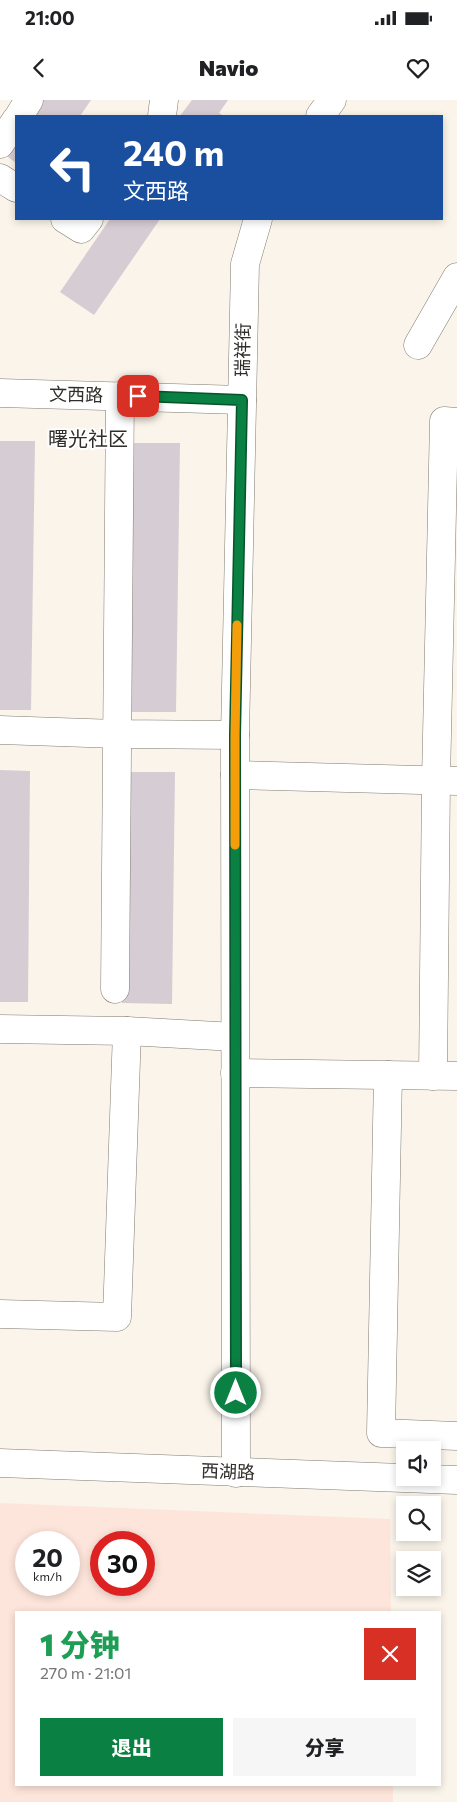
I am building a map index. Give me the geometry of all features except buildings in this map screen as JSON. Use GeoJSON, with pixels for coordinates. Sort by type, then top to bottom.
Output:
{"type":"FeatureCollection","features":[{"type":"Feature","properties":{"kind":"street"},"geometry":{"type":"LineString","coordinates":[[20,115],[30,100]]}},
{"type":"Feature","properties":{"kind":"street"},"geometry":{"type":"LineString","coordinates":[[162,115],[164,100]]}},
{"type":"Feature","properties":{"kind":"street"},"geometry":{"type":"LineString","coordinates":[[321,115],[332,100]]}},
{"type":"Feature","properties":{"kind":"street"},"geometry":{"type":"LineString","coordinates":[[0,144],[15,122]]}},
{"type":"Feature","properties":{"kind":"street"},"geometry":{"type":"LineString","coordinates":[[0,178],[15,187]]}},
{"type":"Feature","properties":{"kind":"street"},"geometry":{"type":"LineString","coordinates":[[67,220],[82,229],[88,220]]}},
{"type":"Feature","properties":{"kind":"street","name":"瑞祥街"},"geometry":{"type":"LineString","coordinates":[[236,1473],[235,735],[246,264],[258,220]]}},
{"type":"Feature","properties":{"kind":"street"},"geometry":{"type":"LineString","coordinates":[[418,345],[457,276]]}},
{"type":"Feature","properties":{"kind":"street","name":"文西路"},"geometry":{"type":"LineString","coordinates":[[0,393],[242,400]]}},
{"type":"Feature","properties":{"kind":"street"},"geometry":{"type":"LineString","coordinates":[[115,989],[120,396]]}},
{"type":"Feature","properties":{"kind":"street"},"geometry":{"type":"LineString","coordinates":[[235,1073],[445,1076],[447,781],[444,422],[457,422]]}},
{"type":"Feature","properties":{"kind":"street"},"geometry":{"type":"LineString","coordinates":[[0,730],[235,735]]}},
{"type":"Feature","properties":{"kind":"street"},"geometry":{"type":"LineString","coordinates":[[235,775],[447,781]]}},
{"type":"Feature","properties":{"kind":"street"},"geometry":{"type":"LineString","coordinates":[[0,1029],[127,1031],[235,1037]]}},
{"type":"Feature","properties":{"kind":"street"},"geometry":{"type":"LineString","coordinates":[[0,1314],[117,1317],[127,1031]]}},
{"type":"Feature","properties":{"kind":"street"},"geometry":{"type":"LineString","coordinates":[[388,1075],[381,1433],[457,1436]]}},
{"type":"Feature","properties":{"kind":"street","name":"西湖路"},"geometry":{"type":"LineString","coordinates":[[0,1463],[457,1480]]}},
{"type":"Feature","properties":{"kind":"shaded area"},"geometry":{"type":"Polygon","coordinates":[[[0,1503],[390,1519],[391,1611],[15,1611],[15,1786],[393,1786],[393,1802],[0,1802],[0,1503]]]}},
{"type":"Feature","properties":{"kind":"slow traffic"},"geometry":{"type":"LineString","coordinates":[[235,845],[237,625]]}},
{"type":"Feature","properties":{"kind":"district","name":"曙光社区"},"geometry":{"type":"Point","coordinates":[88,439]}},
{"type":"Feature","properties":{"kind":"route"},"geometry":{"type":"LineString","coordinates":[[138,396],[242,400],[235,735],[236,1393]]}}]}
